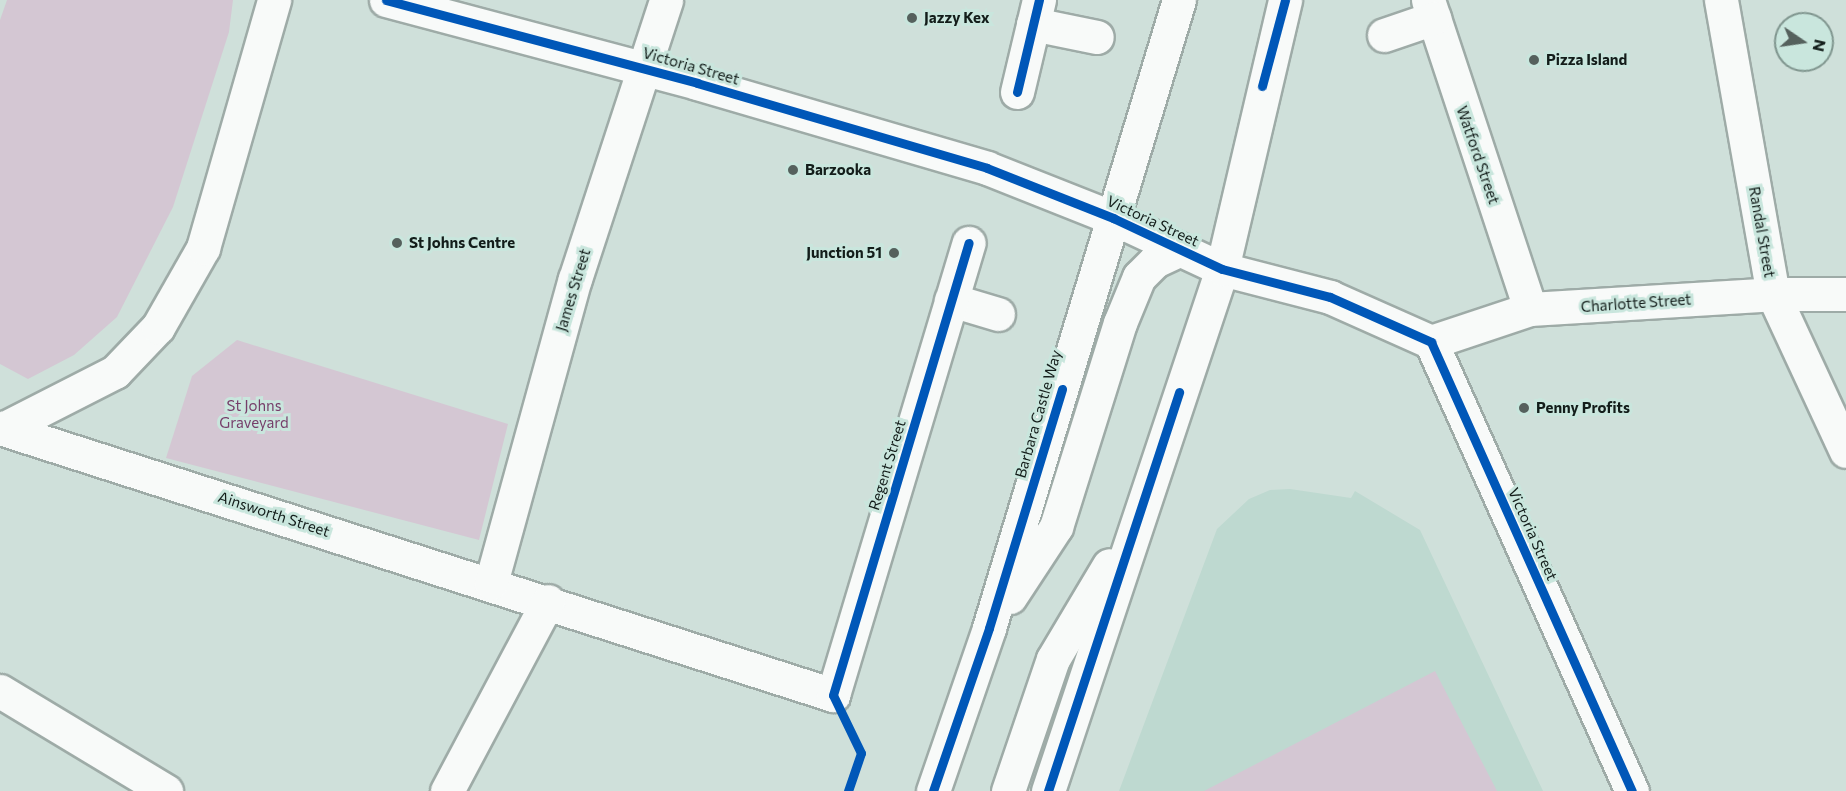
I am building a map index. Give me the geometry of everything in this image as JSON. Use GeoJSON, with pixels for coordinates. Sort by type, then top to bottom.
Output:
{"type":"FeatureCollection","features":[{"type":"Feature","properties":{"kind":"main road"},"geometry":{"type":"LineString","coordinates":[[2,428],[115,372],[158,327],[203,248],[274,0]]}},
{"type":"Feature","properties":{"kind":"main road","name":"Victoria Street"},"geometry":{"type":"LineString","coordinates":[[386,0],[646,69],[987,168],[1113,218],[1222,269],[1330,297],[1431,342],[1632,791]]}},
{"type":"Feature","properties":{"kind":"main road","name":"James Street"},"geometry":{"type":"LineString","coordinates":[[490,583],[575,279],[646,69],[666,0]]}},
{"type":"Feature","properties":{"kind":"main road","name":"Barbara Castle Way"},"geometry":{"type":"LineString","coordinates":[[933,791],[989,628],[1179,0]]}},
{"type":"Feature","properties":{"kind":"main road"},"geometry":{"type":"LineString","coordinates":[[1048,791],[1222,269],[1285,0]]}},
{"type":"Feature","properties":{"kind":"main road","name":"Randal Street"},"geometry":{"type":"LineString","coordinates":[[1721,0],[1773,294],[1846,451]]}},
{"type":"Feature","properties":{"kind":"main road"},"geometry":{"type":"LineString","coordinates":[[1383,35],[1431,9]]}},
{"type":"Feature","properties":{"kind":"main road","name":"Watford Street"},"geometry":{"type":"LineString","coordinates":[[1431,9],[1530,309]]}},
{"type":"Feature","properties":{"kind":"main road"},"geometry":{"type":"LineString","coordinates":[[1017,92],[1036,12],[1097,37]]}},
{"type":"Feature","properties":{"kind":"main road","name":"Regent Street"},"geometry":{"type":"LineString","coordinates":[[548,601],[833,695],[969,243]]}},
{"type":"Feature","properties":{"kind":"main road"},"geometry":{"type":"LineString","coordinates":[[989,628],[1056,527],[1120,323],[1139,277],[1155,261],[1179,250]]}},
{"type":"Feature","properties":{"kind":"main road","name":"Charlotte Street"},"geometry":{"type":"LineString","coordinates":[[1431,342],[1530,309],[1773,294],[1846,294]]}},
{"type":"Feature","properties":{"kind":"main road"},"geometry":{"type":"LineString","coordinates":[[951,300],[998,314]]}},
{"type":"Feature","properties":{"kind":"main road","name":"Ainsworth Street"},"geometry":{"type":"LineString","coordinates":[[2,428],[548,601]]}},
{"type":"Feature","properties":{"kind":"main road"},"geometry":{"type":"LineString","coordinates":[[1008,791],[1053,658],[1140,515]]}},
{"type":"Feature","properties":{"kind":"main road"},"geometry":{"type":"LineString","coordinates":[[447,791],[548,601]]}},
{"type":"Feature","properties":{"kind":"main road"},"geometry":{"type":"LineString","coordinates":[[0,691],[166,791]]}},
{"type":"Feature","properties":{"kind":"shaded area"},"geometry":{"type":"Polygon","coordinates":[[[1290,489],[1351,498],[1355,491],[1420,530],[1543,791],[1119,791],[1217,529],[1249,499],[1270,490],[1290,489]]]}},
{"type":"Feature","properties":{"kind":"green space"},"geometry":{"type":"Polygon","coordinates":[[[7,0],[233,0],[229,32],[173,207],[117,317],[74,355],[28,379],[0,364],[0,20],[7,0]]]}},
{"type":"Feature","properties":{"kind":"green space","name":"St Johns Graveyard"},"geometry":{"type":"Polygon","coordinates":[[[237,340],[508,424],[479,540],[166,458],[192,376],[237,340]]]}},
{"type":"Feature","properties":{"kind":"green space"},"geometry":{"type":"Polygon","coordinates":[[[1435,671],[1497,791],[1204,791],[1435,671]]]}},
{"type":"Feature","properties":{"kind":"cycle path"},"geometry":{"type":"LineString","coordinates":[[386,0],[697,83],[987,168],[1113,218],[1222,269],[1330,297],[1431,342],[1632,791]]}},
{"type":"Feature","properties":{"kind":"cycle path"},"geometry":{"type":"LineString","coordinates":[[1017,92],[1039,0]]}},
{"type":"Feature","properties":{"kind":"cycle path"},"geometry":{"type":"LineString","coordinates":[[1262,86],[1285,0]]}},
{"type":"Feature","properties":{"kind":"cycle path"},"geometry":{"type":"LineString","coordinates":[[848,791],[861,753],[833,695],[969,243]]}},
{"type":"Feature","properties":{"kind":"cycle path"},"geometry":{"type":"LineString","coordinates":[[933,791],[989,628],[1062,389]]}},
{"type":"Feature","properties":{"kind":"cycle path"},"geometry":{"type":"LineString","coordinates":[[1048,791],[1179,392]]}},
{"type":"Feature","properties":{"kind":"place","name":"Jazzy Kex"},"geometry":{"type":"Point","coordinates":[912,18]}},
{"type":"Feature","properties":{"kind":"place","name":"Pizza Island"},"geometry":{"type":"Point","coordinates":[1534,60]}},
{"type":"Feature","properties":{"kind":"place","name":"Barzooka"},"geometry":{"type":"Point","coordinates":[793,170]}},
{"type":"Feature","properties":{"kind":"place","name":"St Johns Centre"},"geometry":{"type":"Point","coordinates":[397,243]}},
{"type":"Feature","properties":{"kind":"place","name":"Junction 51"},"geometry":{"type":"Point","coordinates":[894,253]}},
{"type":"Feature","properties":{"kind":"place","name":"Penny Profits"},"geometry":{"type":"Point","coordinates":[1524,408]}}]}
